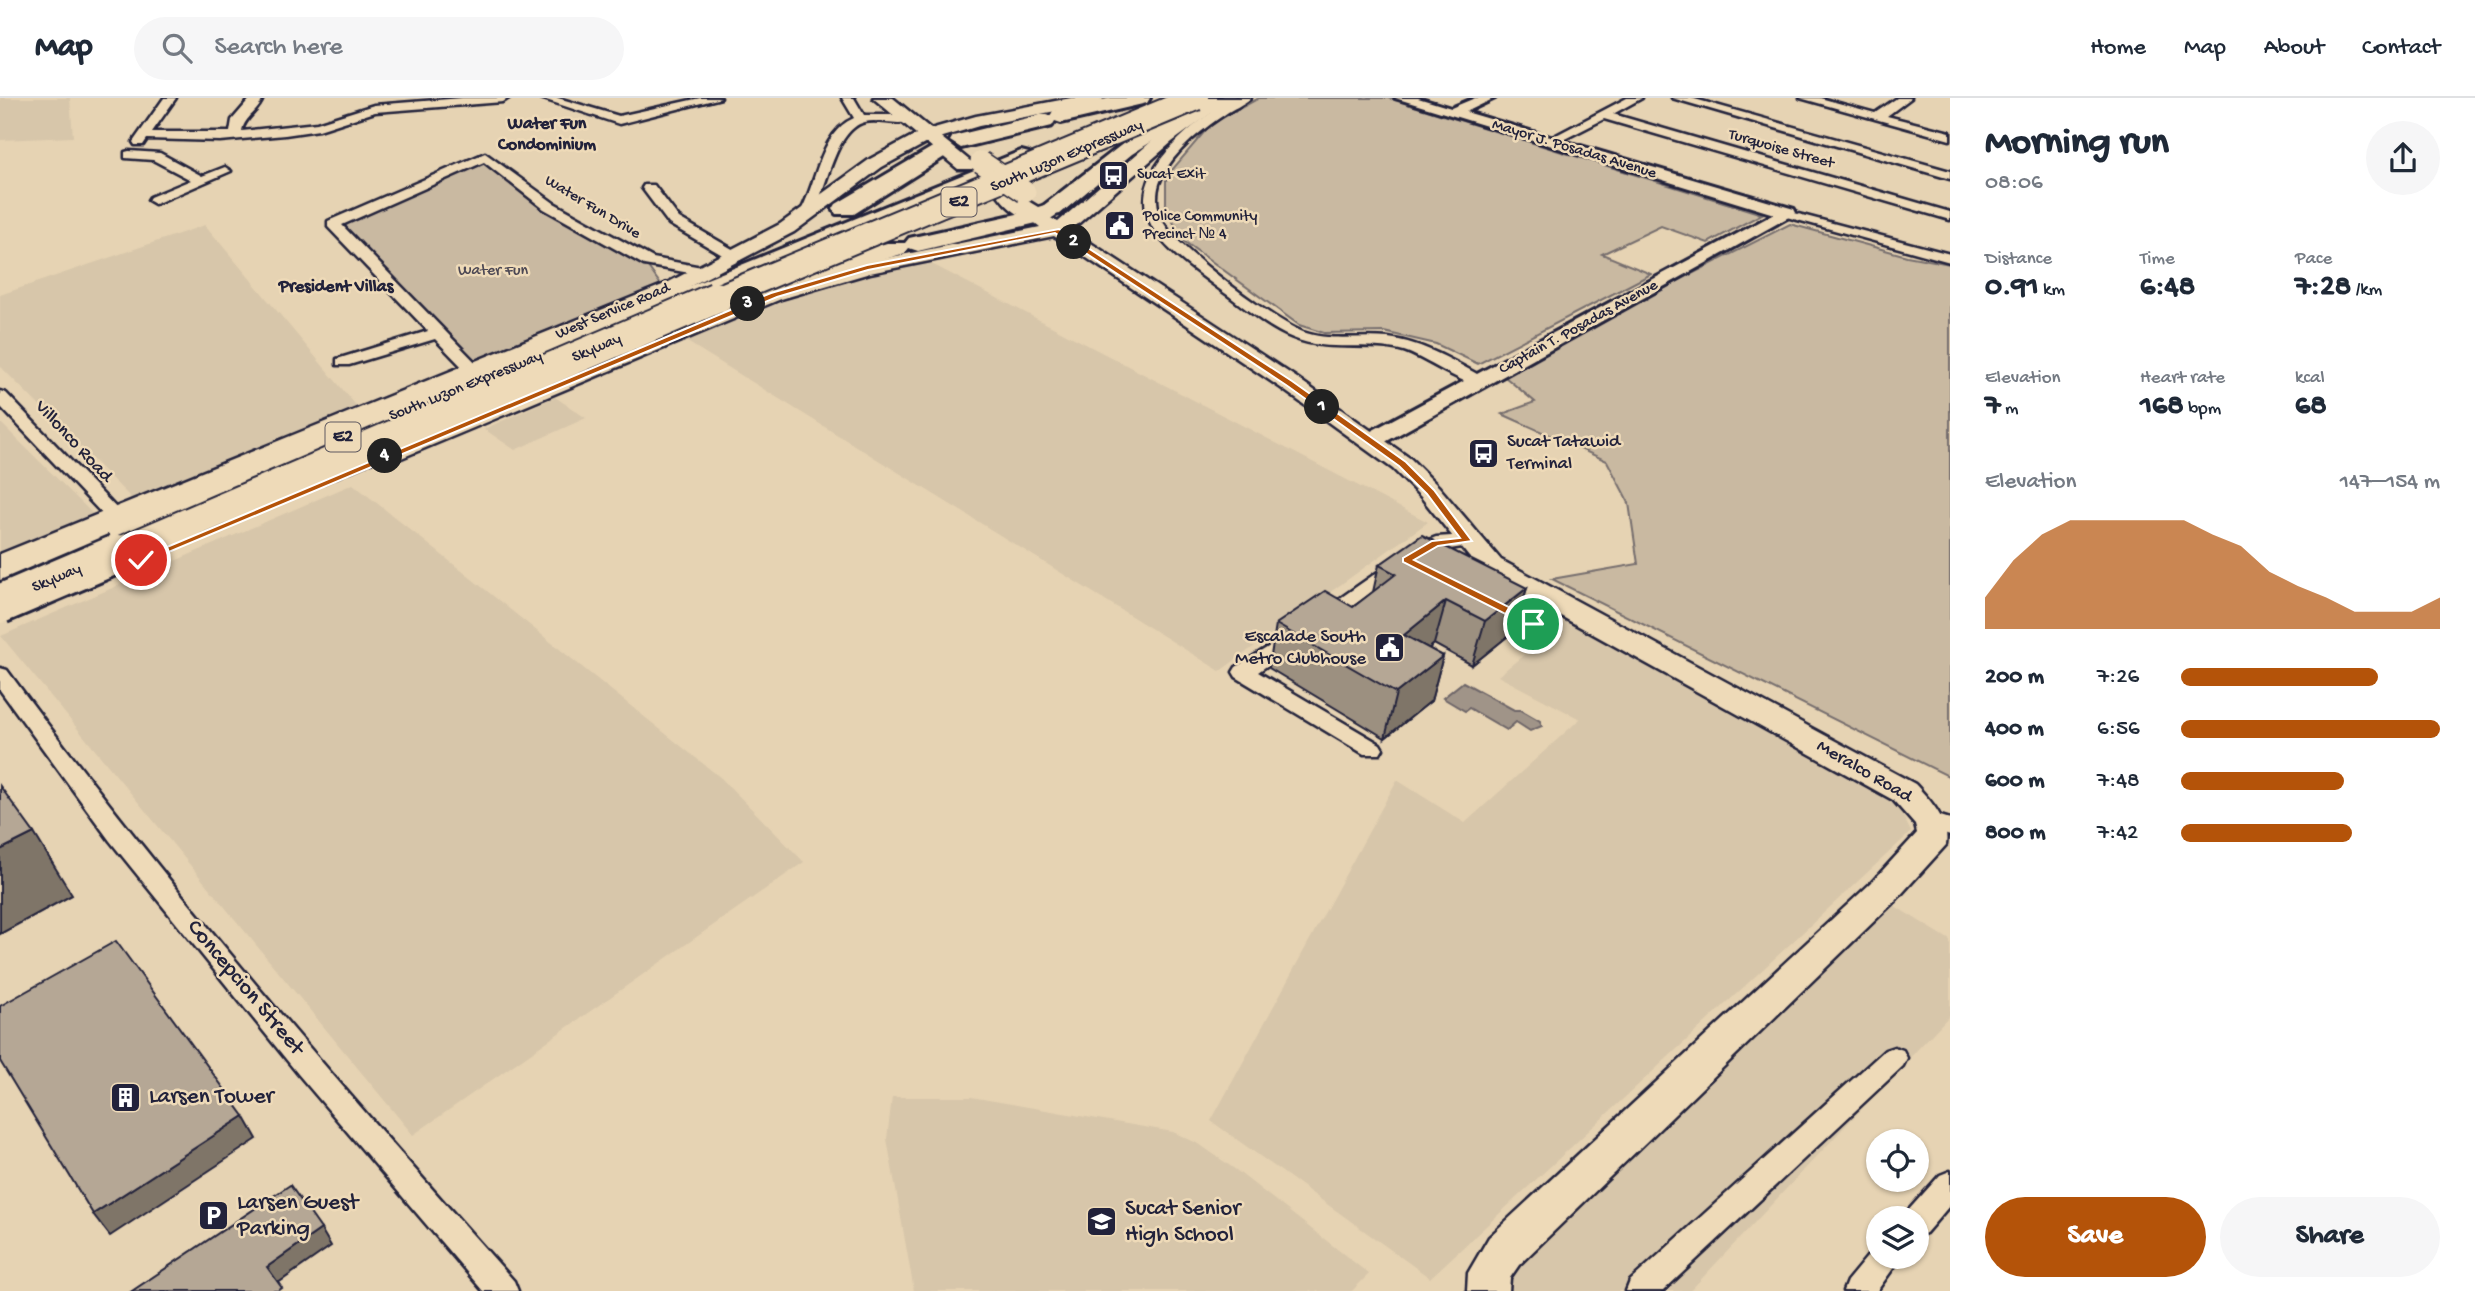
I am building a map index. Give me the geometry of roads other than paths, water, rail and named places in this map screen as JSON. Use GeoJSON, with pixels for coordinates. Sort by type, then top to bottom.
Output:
{"type":"FeatureCollection","features":[{"type":"Feature","properties":{"kind":"highway"},"geometry":{"type":"LineString","coordinates":[[690,297],[758,262],[838,213],[944,139],[1053,119],[1142,98],[1164,101],[1227,98]]}},
{"type":"Feature","properties":{"kind":"highway","name":"South Luzon Expressway"},"geometry":{"type":"LineString","coordinates":[[0,580],[690,297],[1165,98]]}},
{"type":"Feature","properties":{"kind":"highway","name":"Skyway"},"geometry":{"type":"LineString","coordinates":[[0,593],[685,303],[1181,98]]}},
{"type":"Feature","properties":{"kind":"highway","name":"Skyway"},"geometry":{"type":"LineString","coordinates":[[0,606],[705,303],[1196,98]]}},
{"type":"Feature","properties":{"kind":"highway"},"geometry":{"type":"LineString","coordinates":[[690,297],[813,271],[907,246],[1054,219],[1126,151],[1164,123],[1208,98]]}},
{"type":"Feature","properties":{"kind":"highway","name":"South Luzon Expressway"},"geometry":{"type":"LineString","coordinates":[[0,606],[690,297],[1208,98]]}},
{"type":"Feature","properties":{"kind":"main road"},"geometry":{"type":"LineString","coordinates":[[882,98],[907,119],[944,139],[973,163],[1054,219]]}},
{"type":"Feature","properties":{"kind":"main road"},"geometry":{"type":"LineString","coordinates":[[911,98],[931,115],[944,139]]}},
{"type":"Feature","properties":{"kind":"main road","name":"West Service Road"},"geometry":{"type":"LineString","coordinates":[[0,564],[474,370],[690,297],[707,272],[805,216],[876,163],[944,139],[1097,98]]}},
{"type":"Feature","properties":{"kind":"main road"},"geometry":{"type":"LineString","coordinates":[[0,620],[732,310],[867,268],[1054,219],[1204,110],[1227,98]]}},
{"type":"Feature","properties":{"kind":"main road"},"geometry":{"type":"LineString","coordinates":[[907,119],[931,115]]}},
{"type":"Feature","properties":{"kind":"main road","name":"Meralco Road"},"geometry":{"type":"LineString","coordinates":[[1054,219],[1402,464],[1430,492],[1467,541],[1491,566],[1507,577],[1905,792],[1941,824],[1934,836],[1882,892],[1504,1251],[1489,1273],[1488,1291]]}},
{"type":"Feature","properties":{"kind":"street"},"geometry":{"type":"LineString","coordinates":[[170,98],[129,155],[156,156],[200,180]]}},
{"type":"Feature","properties":{"kind":"street"},"geometry":{"type":"LineString","coordinates":[[236,134],[238,120],[256,103],[257,98]]}},
{"type":"Feature","properties":{"kind":"street"},"geometry":{"type":"LineString","coordinates":[[144,135],[220,137],[319,126],[387,107],[503,98]]}},
{"type":"Feature","properties":{"kind":"street"},"geometry":{"type":"LineString","coordinates":[[546,98],[619,120],[710,98]]}},
{"type":"Feature","properties":{"kind":"street"},"geometry":{"type":"LineString","coordinates":[[848,98],[860,119]]}},
{"type":"Feature","properties":{"kind":"street"},"geometry":{"type":"LineString","coordinates":[[1244,98],[1205,122],[1158,168],[1151,182],[1150,204],[1166,239],[1195,264],[1296,334],[1321,342],[1387,343],[1410,347],[1437,357],[1476,380]]}},
{"type":"Feature","properties":{"kind":"street","name":"Mayor J. Posadas Avenue"},"geometry":{"type":"LineString","coordinates":[[1402,98],[1455,111]]}},
{"type":"Feature","properties":{"kind":"street","name":"Mayor J. Posadas Avenue"},"geometry":{"type":"LineString","coordinates":[[1416,98],[1707,190],[1950,258]]}},
{"type":"Feature","properties":{"kind":"street"},"geometry":{"type":"LineString","coordinates":[[1455,111],[1488,98]]}},
{"type":"Feature","properties":{"kind":"street"},"geometry":{"type":"LineString","coordinates":[[1552,141],[1636,98]]}},
{"type":"Feature","properties":{"kind":"street"},"geometry":{"type":"LineString","coordinates":[[1678,98],[1950,175]]}},
{"type":"Feature","properties":{"kind":"street"},"geometry":{"type":"LineString","coordinates":[[1806,98],[1950,136]]}},
{"type":"Feature","properties":{"kind":"street"},"geometry":{"type":"LineString","coordinates":[[1877,117],[1905,98]]}},
{"type":"Feature","properties":{"kind":"street","name":"Turquoise Street"},"geometry":{"type":"LineString","coordinates":[[1603,115],[1950,216]]}},
{"type":"Feature","properties":{"kind":"street"},"geometry":{"type":"LineString","coordinates":[[805,216],[820,190],[834,144],[860,119],[907,119]]}},
{"type":"Feature","properties":{"kind":"street","name":"Water Fun Drive"},"geometry":{"type":"LineString","coordinates":[[437,333],[333,224],[485,157],[549,206],[649,262],[707,272]]}},
{"type":"Feature","properties":{"kind":"street"},"geometry":{"type":"LineString","coordinates":[[155,200],[225,171]]}},
{"type":"Feature","properties":{"kind":"street"},"geometry":{"type":"LineString","coordinates":[[649,188],[674,221],[736,257]]}},
{"type":"Feature","properties":{"kind":"street","name":"Captain T. Posadas Avenue"},"geometry":{"type":"LineString","coordinates":[[1368,439],[1784,212]]}},
{"type":"Feature","properties":{"kind":"street","name":"Water Fun Drive"},"geometry":{"type":"LineString","coordinates":[[649,262],[649,268],[690,297]]}},
{"type":"Feature","properties":{"kind":"street"},"geometry":{"type":"LineString","coordinates":[[343,362],[437,333],[474,370]]}},
{"type":"Feature","properties":{"kind":"street","name":"Villonco Road"},"geometry":{"type":"LineString","coordinates":[[0,396],[115,517]]}},
{"type":"Feature","properties":{"kind":"street"},"geometry":{"type":"LineString","coordinates":[[1371,749],[1243,672],[1436,543],[1467,541]]}},
{"type":"Feature","properties":{"kind":"street"},"geometry":{"type":"LineString","coordinates":[[1407,560],[1430,572]]}},
{"type":"Feature","properties":{"kind":"street"},"geometry":{"type":"LineString","coordinates":[[1476,595],[1533,624]]}},
{"type":"Feature","properties":{"kind":"street","name":"Concepcion Street"},"geometry":{"type":"LineString","coordinates":[[0,675],[65,764],[191,924],[401,1175],[503,1291]]}},
{"type":"Feature","properties":{"kind":"street"},"geometry":{"type":"LineString","coordinates":[[1640,1291],[1894,1058]]}},
{"type":"Feature","properties":{"kind":"street"},"geometry":{"type":"LineString","coordinates":[[1929,1208],[1950,1184]]}},
{"type":"Feature","properties":{"kind":"street"},"geometry":{"type":"LineString","coordinates":[[1858,1291],[1876,1269]]}},
{"type":"Feature","properties":{"kind":"place","name":"Sucat Exit"},"geometry":{"type":"Point","coordinates":[1114,175]}},
{"type":"Feature","properties":{"kind":"place","name":"Police Community Precinct № 4"},"geometry":{"type":"Point","coordinates":[1120,226]}},
{"type":"Feature","properties":{"kind":"place","name":"Sucat Tatawid Terminal"},"geometry":{"type":"Point","coordinates":[1484,453]}},
{"type":"Feature","properties":{"kind":"place","name":"Escalade South Metro Clubhouse"},"geometry":{"type":"Point","coordinates":[1389,648]}},
{"type":"Feature","properties":{"kind":"place","name":"Larsen Tower"},"geometry":{"type":"Point","coordinates":[126,1097]}},
{"type":"Feature","properties":{"kind":"place","name":"Larsen Guest Parking"},"geometry":{"type":"Point","coordinates":[214,1216]}},
{"type":"Feature","properties":{"kind":"place","name":"Sucat Senior High School"},"geometry":{"type":"Point","coordinates":[1102,1222]}},
{"type":"Feature","properties":{"kind":"district","name":"Water Fun Condominium"},"geometry":{"type":"Point","coordinates":[547,134]}},
{"type":"Feature","properties":{"kind":"district","name":"President Villas"},"geometry":{"type":"Point","coordinates":[336,287]}},
{"type":"Feature","properties":{"kind":"park label","name":"Water Fun"},"geometry":{"type":"Point","coordinates":[493,271]}}]}
